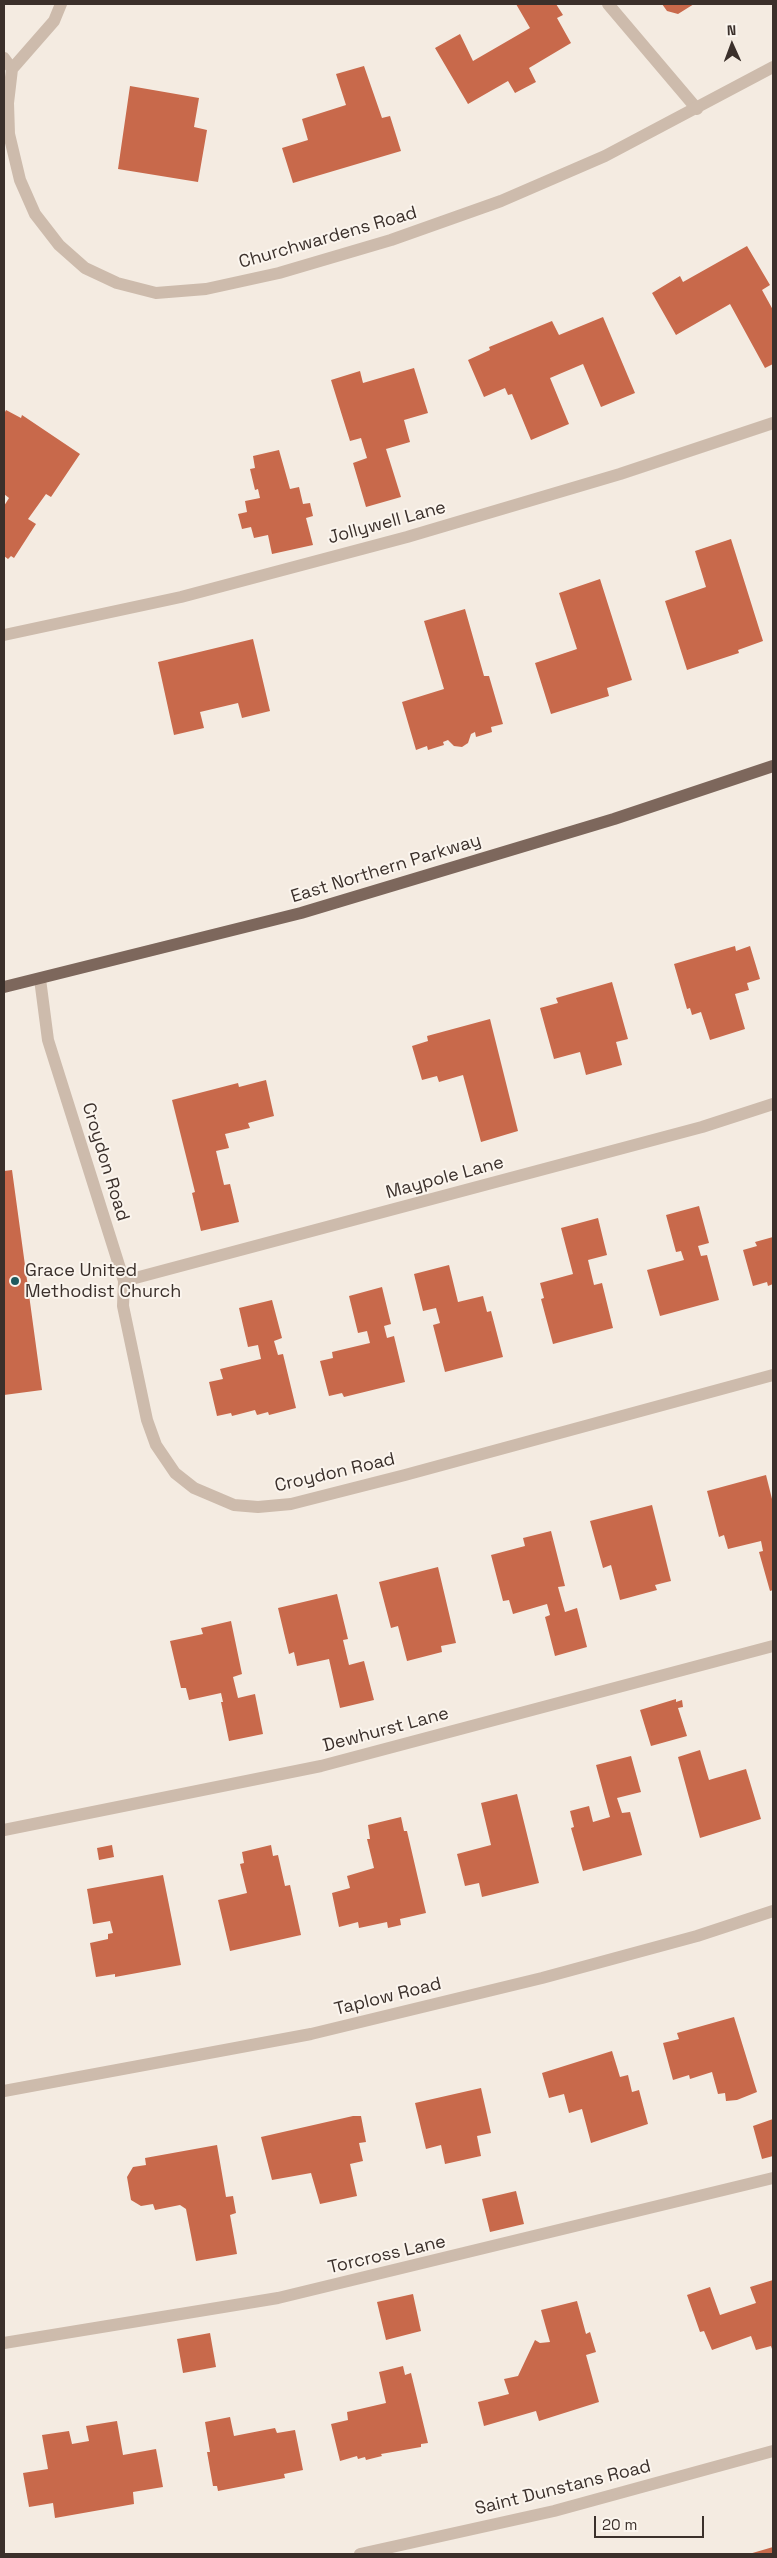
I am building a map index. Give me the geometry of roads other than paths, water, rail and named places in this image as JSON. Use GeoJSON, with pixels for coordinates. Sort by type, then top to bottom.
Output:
{"type":"FeatureCollection","features":[{"type":"Feature","properties":{"kind":"main road","name":"East Northern Parkway"},"geometry":{"type":"LineString","coordinates":[[4,987],[310,910],[614,819],[773,766]]}},
{"type":"Feature","properties":{"kind":"street"},"geometry":{"type":"LineString","coordinates":[[4,58],[12,69],[54,21],[61,4]]}},
{"type":"Feature","properties":{"kind":"street"},"geometry":{"type":"LineString","coordinates":[[608,4],[697,109]]}},
{"type":"Feature","properties":{"kind":"street","name":"Churchwardens Road"},"geometry":{"type":"LineString","coordinates":[[12,69],[8,102],[9,134],[20,180],[35,214],[59,245],[85,268],[117,283],[156,293],[216,287],[279,273],[391,240],[501,201],[605,156],[697,109],[773,67]]}},
{"type":"Feature","properties":{"kind":"street","name":"Jollywell Lane"},"geometry":{"type":"LineString","coordinates":[[4,635],[180,597],[407,537],[620,474],[773,423]]}},
{"type":"Feature","properties":{"kind":"street","name":"Croydon Road"},"geometry":{"type":"LineString","coordinates":[[40,979],[48,1040],[124,1282],[123,1306],[147,1420],[156,1445],[175,1473],[194,1488],[234,1505],[258,1507],[291,1504],[773,1375]]}},
{"type":"Feature","properties":{"kind":"street","name":"Maypole Lane"},"geometry":{"type":"LineString","coordinates":[[124,1282],[702,1127],[773,1104]]}},
{"type":"Feature","properties":{"kind":"street","name":"Dewhurst Lane"},"geometry":{"type":"LineString","coordinates":[[4,1830],[321,1766],[773,1646]]}},
{"type":"Feature","properties":{"kind":"street","name":"Taplow Road"},"geometry":{"type":"LineString","coordinates":[[4,2090],[311,2034],[542,1978],[697,1936],[773,1911]]}},
{"type":"Feature","properties":{"kind":"street","name":"Torcross Lane"},"geometry":{"type":"LineString","coordinates":[[4,2343],[278,2298],[773,2178]]}},
{"type":"Feature","properties":{"kind":"street","name":"Saint Dunstans Road"},"geometry":{"type":"LineString","coordinates":[[360,2554],[554,2511],[773,2451]]}},
{"type":"Feature","properties":{"kind":"place","name":"Grace United Methodist Church"},"geometry":{"type":"Point","coordinates":[15,1281]}}]}
